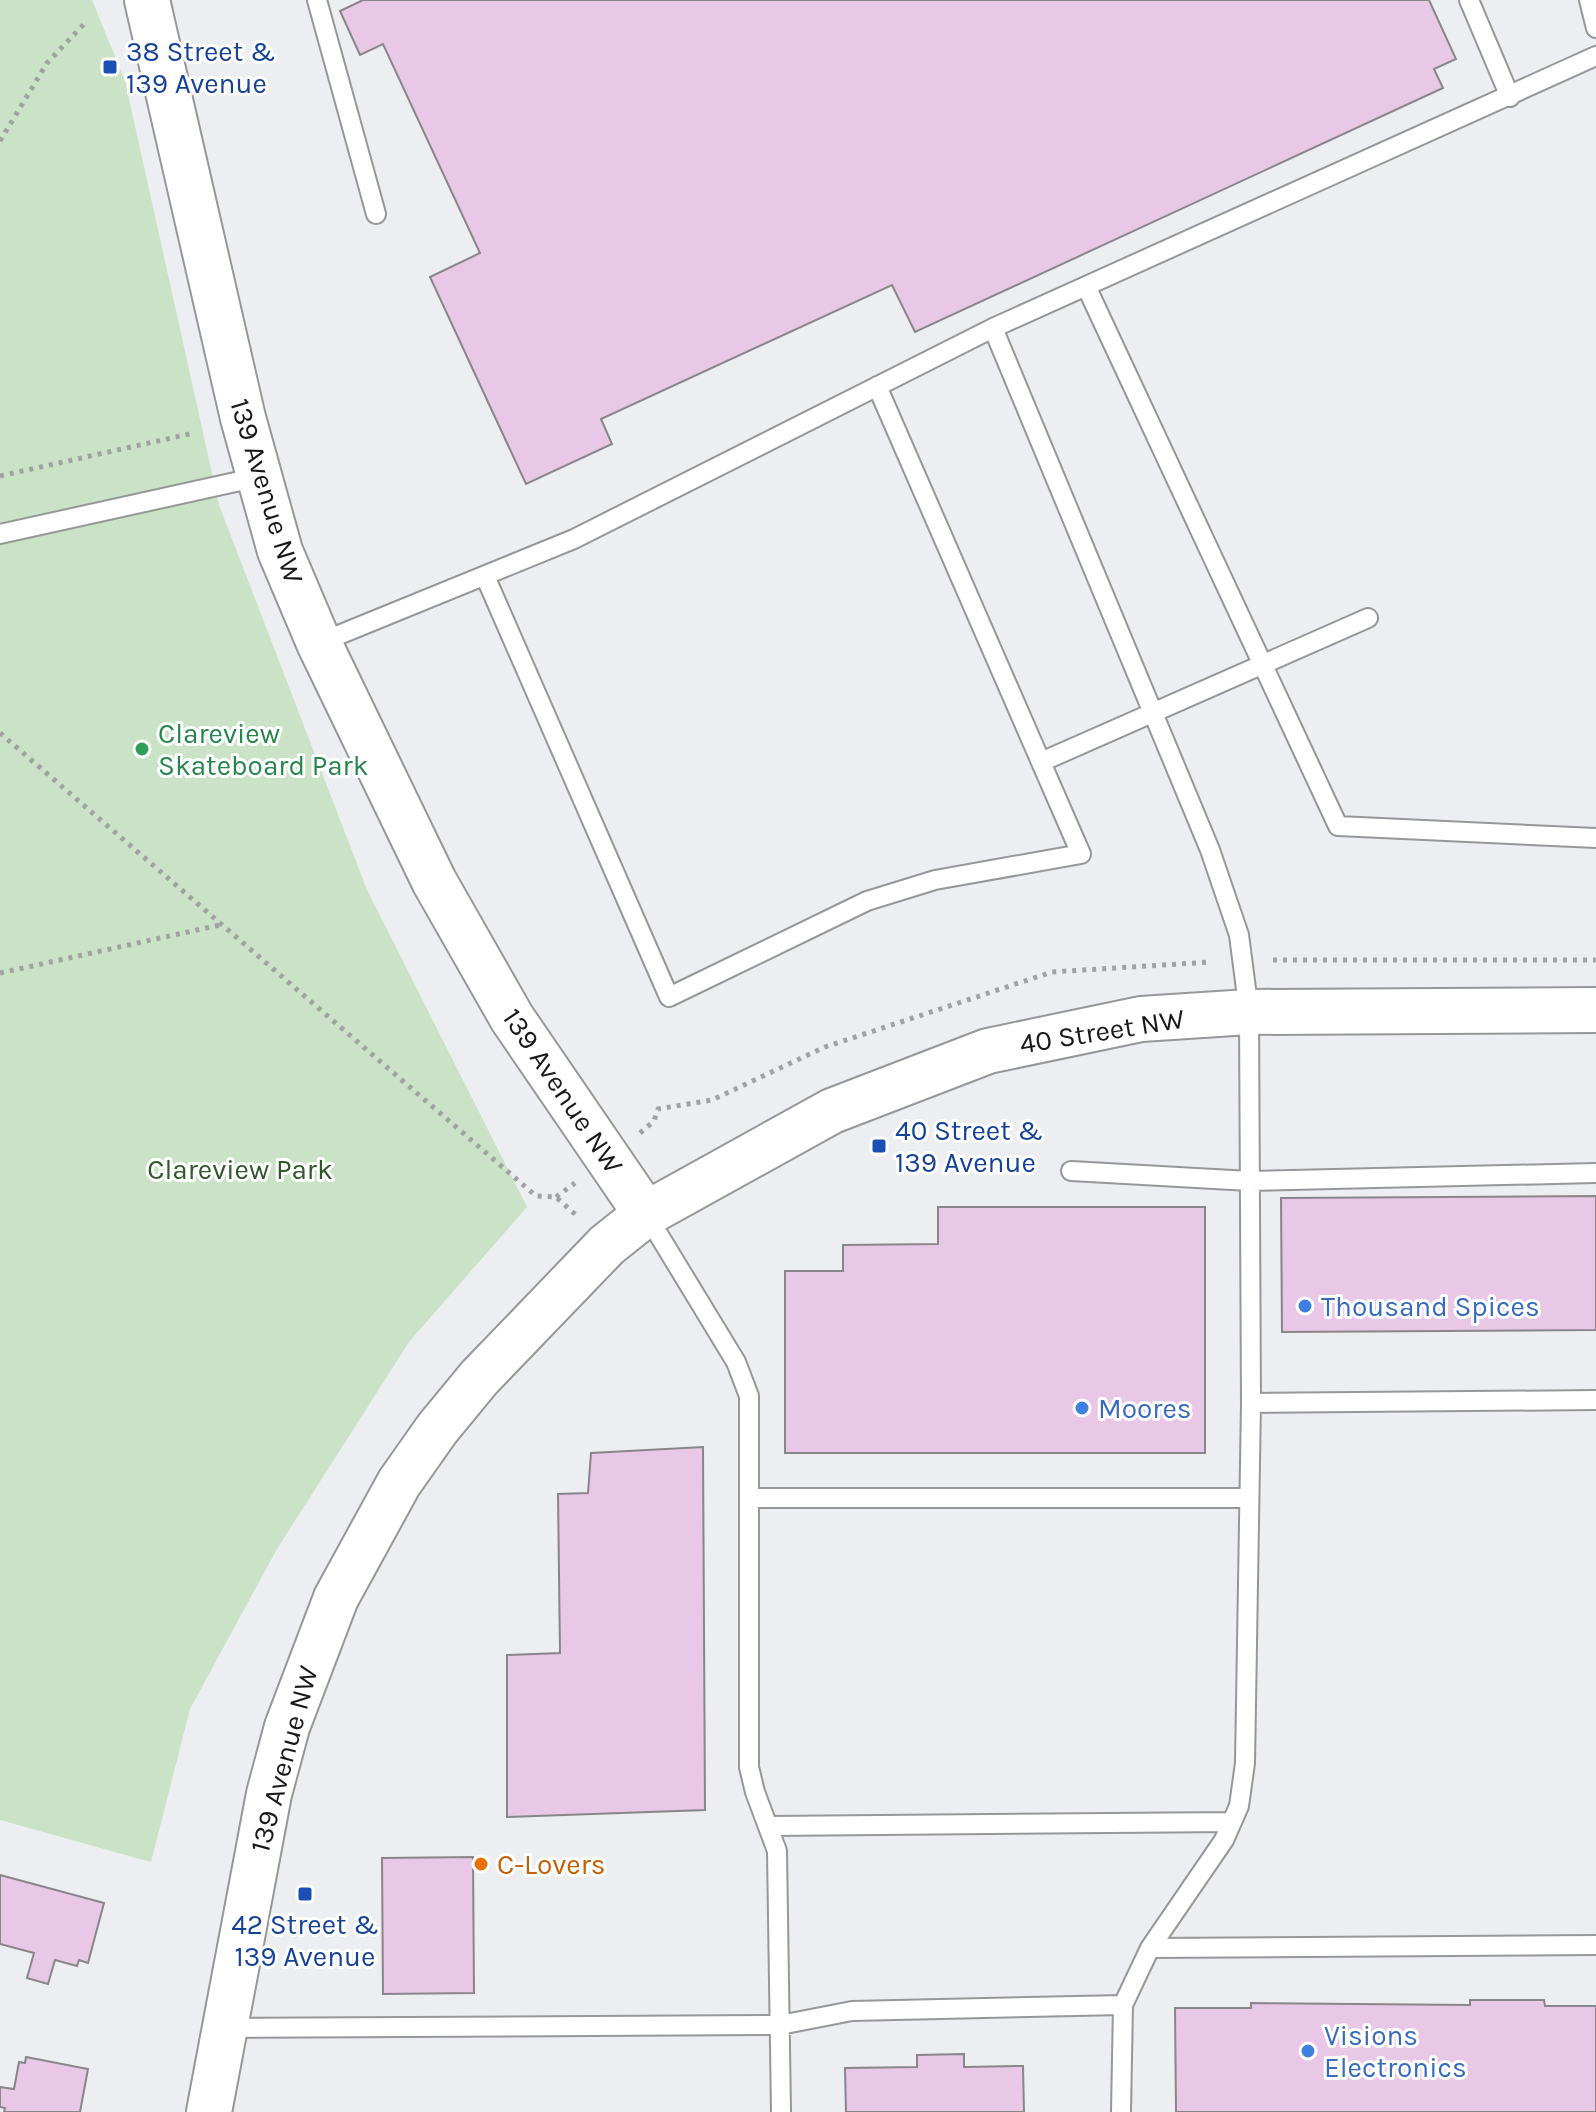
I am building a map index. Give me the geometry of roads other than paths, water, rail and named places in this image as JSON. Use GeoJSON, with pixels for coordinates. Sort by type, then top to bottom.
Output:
{"type":"FeatureCollection","features":[{"type":"Feature","properties":{"kind":"street","name":"139 Avenue NW"},"geometry":{"type":"LineString","coordinates":[[147,0],[258,477],[280,551],[319,643],[434,881],[512,1018],[646,1214],[607,1245],[479,1378],[437,1429],[399,1483],[336,1598],[309,1661],[283,1740],[209,2112]]}},
{"type":"Feature","properties":{"kind":"street","name":"40 Street NW"},"geometry":{"type":"LineString","coordinates":[[646,1214],[832,1111],[988,1051],[1141,1019],[1249,1012],[1596,1010]]}},
{"type":"Feature","properties":{"kind":"lane"},"geometry":{"type":"LineString","coordinates":[[317,0],[376,214]]}},
{"type":"Feature","properties":{"kind":"lane"},"geometry":{"type":"LineString","coordinates":[[1469,0],[1510,97]]}},
{"type":"Feature","properties":{"kind":"lane"},"geometry":{"type":"LineString","coordinates":[[1589,0],[1596,28]]}},
{"type":"Feature","properties":{"kind":"lane"},"geometry":{"type":"LineString","coordinates":[[319,643],[574,539],[993,328],[1596,56]]}},
{"type":"Feature","properties":{"kind":"lane"},"geometry":{"type":"LineString","coordinates":[[1086,286],[1338,826],[1596,838]]}},
{"type":"Feature","properties":{"kind":"lane"},"geometry":{"type":"LineString","coordinates":[[993,328],[1210,850],[1239,935],[1249,1012],[1251,1403],[1245,1763],[1239,1806],[1224,1840],[1150,1948],[1123,2005],[1121,2112]]}},
{"type":"Feature","properties":{"kind":"lane"},"geometry":{"type":"LineString","coordinates":[[485,576],[669,997],[867,901],[935,880],[1081,854],[877,386]]}},
{"type":"Feature","properties":{"kind":"lane"},"geometry":{"type":"LineString","coordinates":[[0,534],[258,477]]}},
{"type":"Feature","properties":{"kind":"lane"},"geometry":{"type":"LineString","coordinates":[[1041,762],[1368,618]]}},
{"type":"Feature","properties":{"kind":"lane"},"geometry":{"type":"LineString","coordinates":[[1071,1171],[1250,1181],[1596,1173]]}},
{"type":"Feature","properties":{"kind":"lane"},"geometry":{"type":"LineString","coordinates":[[646,1214],[744,1377],[750,1422],[749,1767],[777,1851],[781,2112]]}},
{"type":"Feature","properties":{"kind":"lane"},"geometry":{"type":"LineString","coordinates":[[1251,1403],[1596,1400]]}},
{"type":"Feature","properties":{"kind":"lane"},"geometry":{"type":"LineString","coordinates":[[750,1498],[1249,1498]]}},
{"type":"Feature","properties":{"kind":"lane"},"geometry":{"type":"LineString","coordinates":[[770,1826],[1232,1822]]}},
{"type":"Feature","properties":{"kind":"lane"},"geometry":{"type":"LineString","coordinates":[[1150,1948],[1596,1945]]}},
{"type":"Feature","properties":{"kind":"lane"},"geometry":{"type":"LineString","coordinates":[[224,2028],[780,2025],[852,2011],[1123,2005]]}},
{"type":"Feature","properties":{"kind":"place","name":"38 Street & 139 Avenue"},"geometry":{"type":"Point","coordinates":[110,67]}},
{"type":"Feature","properties":{"kind":"place","name":"Clareview Skateboard Park"},"geometry":{"type":"Point","coordinates":[142,749]}},
{"type":"Feature","properties":{"kind":"place","name":"40 Street & 139 Avenue"},"geometry":{"type":"Point","coordinates":[879,1146]}},
{"type":"Feature","properties":{"kind":"place","name":"Thousand Spices"},"geometry":{"type":"Point","coordinates":[1305,1306]}},
{"type":"Feature","properties":{"kind":"place","name":"Moores"},"geometry":{"type":"Point","coordinates":[1082,1408]}},
{"type":"Feature","properties":{"kind":"place","name":"C-Lovers"},"geometry":{"type":"Point","coordinates":[481,1864]}},
{"type":"Feature","properties":{"kind":"place","name":"42 Street & 139 Avenue"},"geometry":{"type":"Point","coordinates":[305,1894]}},
{"type":"Feature","properties":{"kind":"place","name":"Visions Electronics"},"geometry":{"type":"Point","coordinates":[1308,2051]}},
{"type":"Feature","properties":{"kind":"park label","name":"Clareview Park"},"geometry":{"type":"Point","coordinates":[240,1169]}}]}
